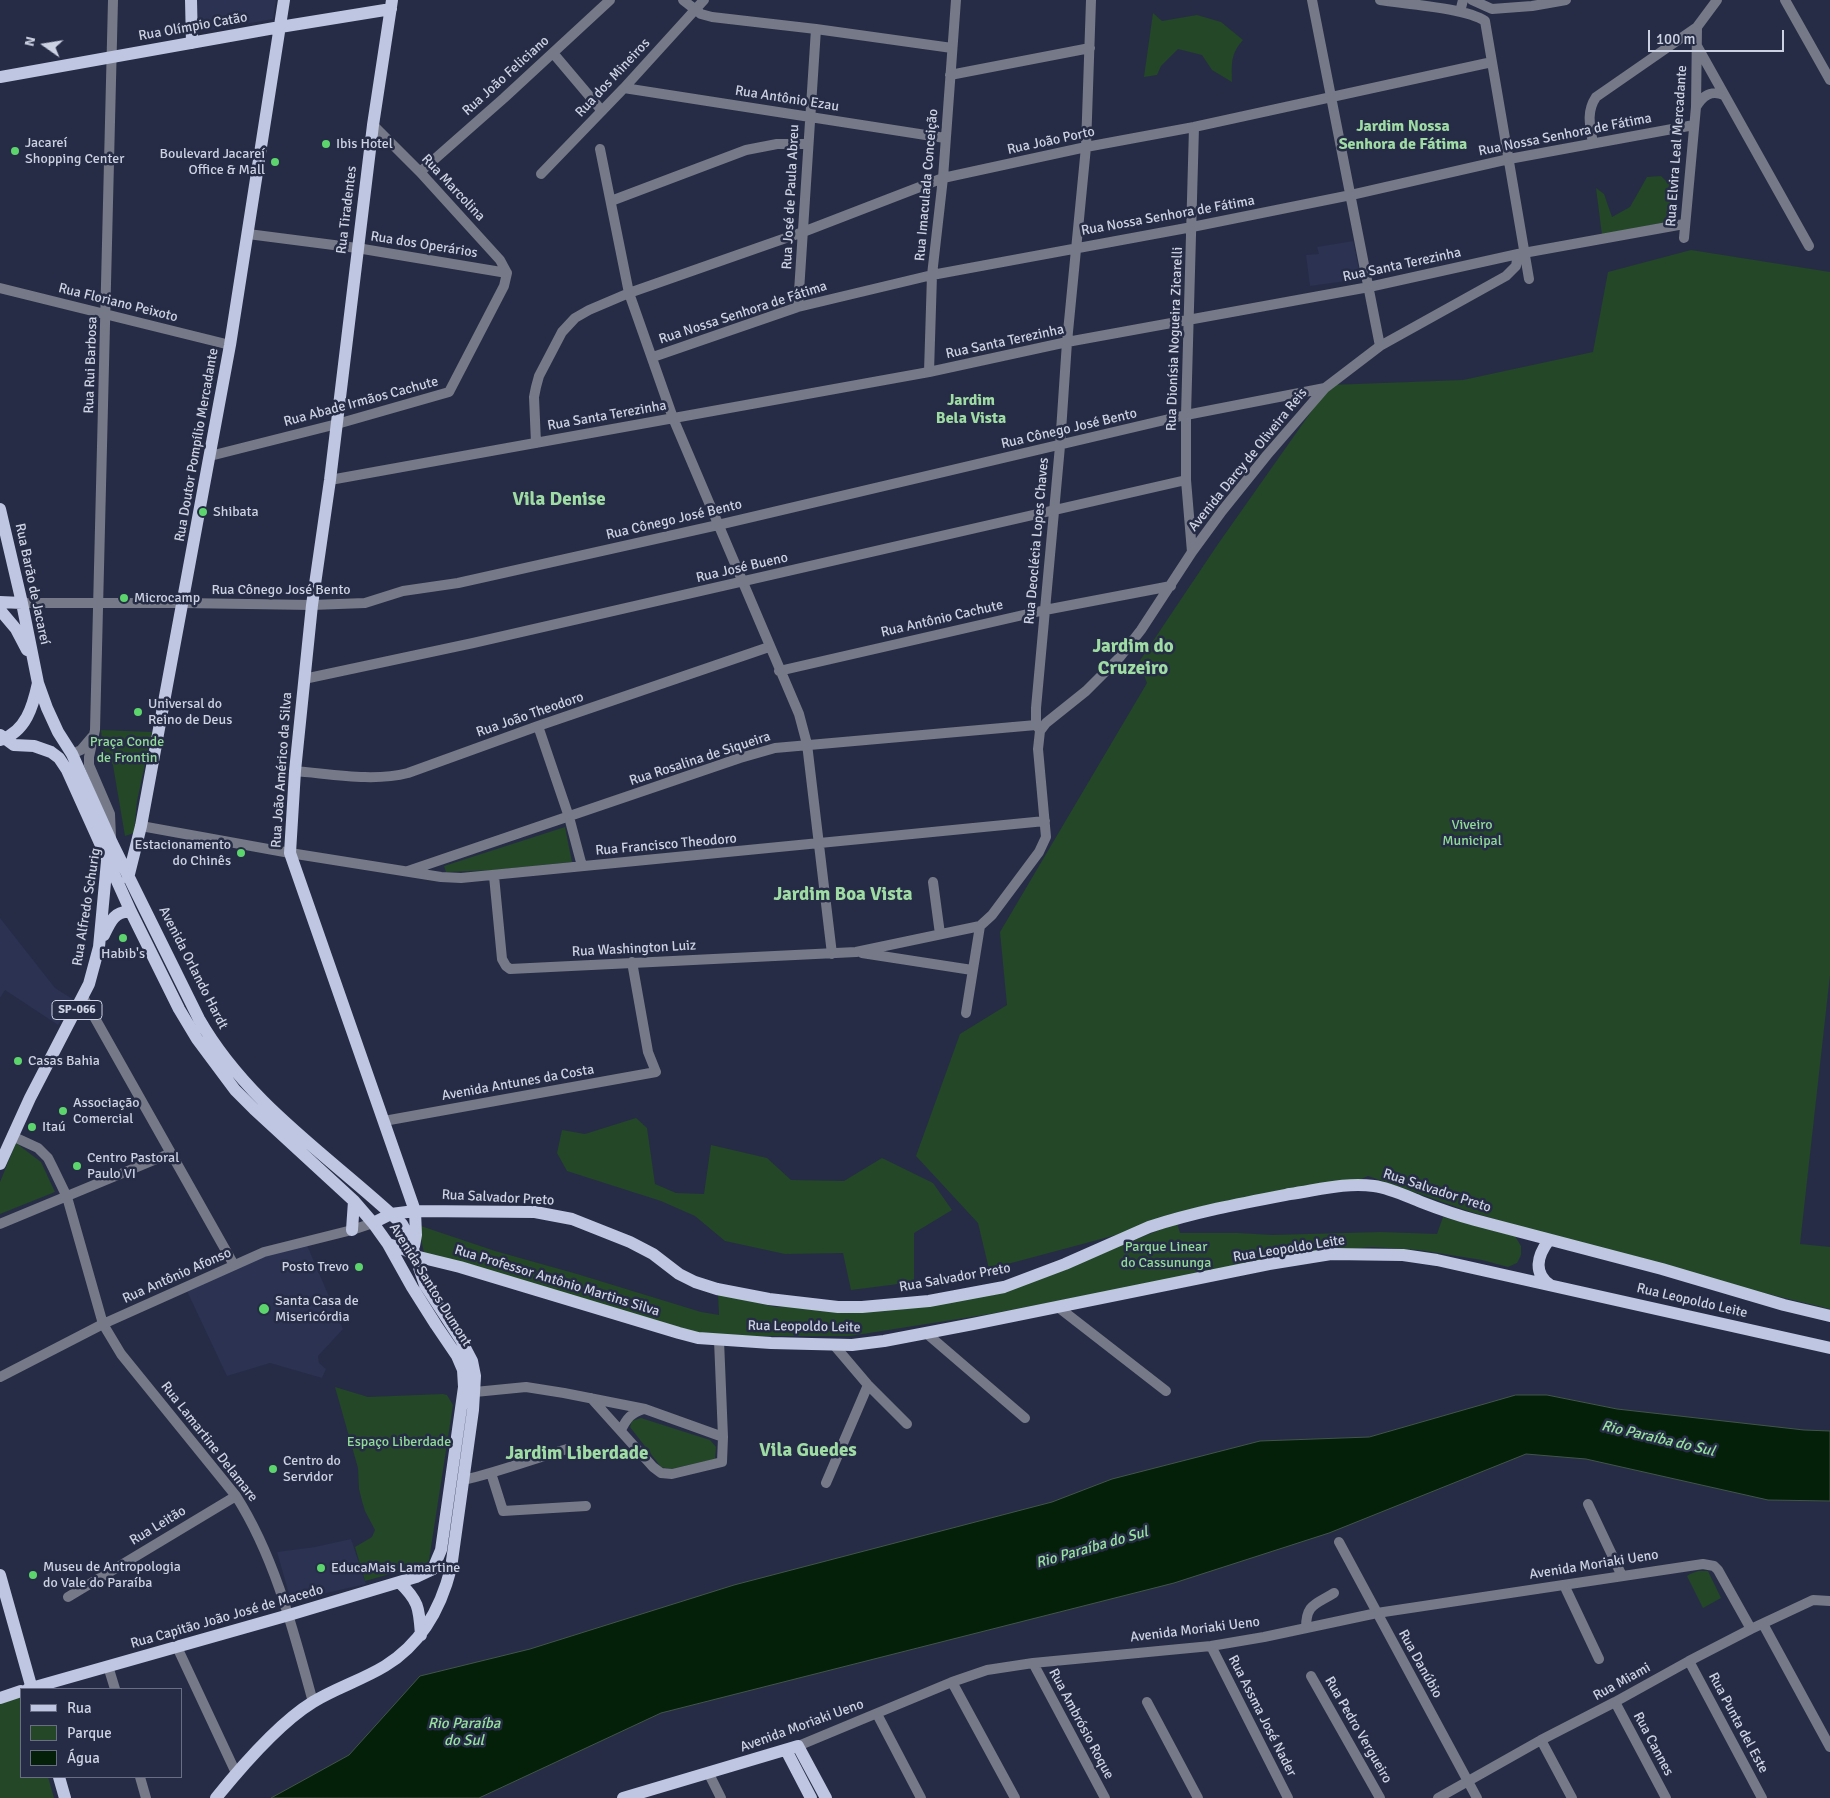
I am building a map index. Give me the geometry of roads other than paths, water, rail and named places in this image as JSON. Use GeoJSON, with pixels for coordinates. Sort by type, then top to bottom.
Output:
{"type":"FeatureCollection","features":[{"type":"Feature","properties":{"kind":"main road"},"geometry":{"type":"LineString","coordinates":[[191,0],[192,43]]}},
{"type":"Feature","properties":{"kind":"main road","name":"Rua Doutor Pompílio Mercadante"},"geometry":{"type":"LineString","coordinates":[[122,892],[129,875],[141,826],[184,603],[230,345],[284,0]]}},
{"type":"Feature","properties":{"kind":"main road","name":"Rua Olímpio Catão"},"geometry":{"type":"LineString","coordinates":[[0,77],[280,27],[391,5]]}},
{"type":"Feature","properties":{"kind":"main road","name":"Rua Tiradentes"},"geometry":{"type":"LineString","coordinates":[[336,424],[373,124],[391,5]]}},
{"type":"Feature","properties":{"kind":"main road","name":"Rua João Américo da Silva"},"geometry":{"type":"LineString","coordinates":[[336,424],[304,679],[295,771],[290,853],[414,1211],[416,1235],[414,1253]]}},
{"type":"Feature","properties":{"kind":"main road","name":"Rua Barão de Jacareí"},"geometry":{"type":"LineString","coordinates":[[0,509],[22,603],[34,666]]}},
{"type":"Feature","properties":{"kind":"main road"},"geometry":{"type":"LineString","coordinates":[[0,602],[22,603]]}},
{"type":"Feature","properties":{"kind":"main road"},"geometry":{"type":"LineString","coordinates":[[0,610],[16,629],[34,666]]}},
{"type":"Feature","properties":{"kind":"main road","name":"Avenida Orlando Hardt"},"geometry":{"type":"LineString","coordinates":[[34,666],[52,722],[72,754],[112,843],[208,1034],[262,1101],[291,1129],[402,1224],[414,1253]]}},
{"type":"Feature","properties":{"kind":"main road"},"geometry":{"type":"LineString","coordinates":[[2,738],[18,730],[27,718],[34,705],[38,683]]}},
{"type":"Feature","properties":{"kind":"main road","name":"Avenida Orlando Hardt"},"geometry":{"type":"LineString","coordinates":[[2,738],[14,745],[43,748],[59,758],[67,770],[131,912],[179,1009],[197,1039],[219,1070],[254,1110],[354,1201],[373,1223]]}},
{"type":"Feature","properties":{"kind":"main road","name":"Rua Alfredo Schurig"},"geometry":{"type":"LineString","coordinates":[[0,1164],[12,1136],[89,984],[99,947],[107,859],[112,843]]}},
{"type":"Feature","properties":{"kind":"main road"},"geometry":{"type":"LineString","coordinates":[[99,947],[110,921],[116,914],[124,911],[131,912]]}},
{"type":"Feature","properties":{"kind":"main road","name":"Rua Salvador Preto"},"geometry":{"type":"LineString","coordinates":[[373,1223],[391,1214],[414,1211],[535,1212],[572,1219],[641,1247],[679,1274],[694,1282],[769,1299],[838,1308],[862,1308],[930,1301],[1004,1287],[1041,1274],[1168,1220],[1248,1202],[1348,1185],[1375,1186],[1391,1190],[1446,1212],[1830,1316]]}},
{"type":"Feature","properties":{"kind":"main road"},"geometry":{"type":"LineString","coordinates":[[352,1230],[354,1201]]}},
{"type":"Feature","properties":{"kind":"main road","name":"Avenida Santos Dumont"},"geometry":{"type":"LineString","coordinates":[[373,1223],[388,1244],[412,1288],[457,1356],[463,1370],[462,1411],[441,1550],[433,1568]]}},
{"type":"Feature","properties":{"kind":"main road"},"geometry":{"type":"LineString","coordinates":[[1528,1281],[1538,1270],[1543,1239]]}},
{"type":"Feature","properties":{"kind":"main road"},"geometry":{"type":"LineString","coordinates":[[1528,1281],[1543,1239]]}},
{"type":"Feature","properties":{"kind":"main road","name":"Rua Professor Antônio Martins Silva"},"geometry":{"type":"LineString","coordinates":[[388,1244],[679,1333],[698,1338],[719,1340]]}},
{"type":"Feature","properties":{"kind":"main road","name":"Avenida Santos Dumont"},"geometry":{"type":"LineString","coordinates":[[216,1798],[236,1773],[291,1718],[313,1702],[384,1667],[403,1653],[421,1635],[438,1605],[446,1586],[451,1568],[464,1480],[475,1392],[475,1376],[472,1361],[461,1340],[425,1285],[414,1253]]}},
{"type":"Feature","properties":{"kind":"main road","name":"Rua Leopoldo Leite"},"geometry":{"type":"LineString","coordinates":[[719,1340],[834,1345],[884,1341],[1269,1264],[1331,1254],[1404,1255],[1437,1260],[1830,1348]]}},
{"type":"Feature","properties":{"kind":"main road"},"geometry":{"type":"LineString","coordinates":[[1538,1270],[1543,1280],[1551,1286]]}},
{"type":"Feature","properties":{"kind":"main road","name":"Rua Capitão João José de Macedo"},"geometry":{"type":"LineString","coordinates":[[31,1688],[289,1616],[416,1577],[433,1568]]}},
{"type":"Feature","properties":{"kind":"main road"},"geometry":{"type":"LineString","coordinates":[[0,1575],[6,1615],[28,1688]]}},
{"type":"Feature","properties":{"kind":"main road"},"geometry":{"type":"LineString","coordinates":[[399,1582],[412,1594],[416,1601],[421,1635]]}},
{"type":"Feature","properties":{"kind":"main road","name":"Rua Capitão João José de Macedo"},"geometry":{"type":"LineString","coordinates":[[0,1698],[20,1692]]}},
{"type":"Feature","properties":{"kind":"main road"},"geometry":{"type":"LineString","coordinates":[[792,1748],[812,1798]]}},
{"type":"Feature","properties":{"kind":"main road"},"geometry":{"type":"LineString","coordinates":[[792,1748],[826,1798]]}},
{"type":"Feature","properties":{"kind":"main road","name":"Avenida Moriaki Ueno"},"geometry":{"type":"LineString","coordinates":[[627,1797],[792,1748]]}},
{"type":"Feature","properties":{"kind":"main road"},"geometry":{"type":"LineString","coordinates":[[59,1778],[65,1798]]}},
{"type":"Feature","properties":{"kind":"street","name":"Rua Rui Barbosa"},"geometry":{"type":"LineString","coordinates":[[95,730],[114,0]]}},
{"type":"Feature","properties":{"kind":"street","name":"Rua João Feliciano"},"geometry":{"type":"LineString","coordinates":[[420,172],[610,0]]}},
{"type":"Feature","properties":{"kind":"street"},"geometry":{"type":"LineString","coordinates":[[683,0],[701,14],[712,17],[952,48]]}},
{"type":"Feature","properties":{"kind":"street","name":"Rua dos Mineiros"},"geometry":{"type":"LineString","coordinates":[[541,174],[624,88],[704,0]]}},
{"type":"Feature","properties":{"kind":"street","name":"Rua Imaculada Conceição"},"geometry":{"type":"LineString","coordinates":[[929,372],[932,275],[942,178],[956,0]]}},
{"type":"Feature","properties":{"kind":"street","name":"Rua Deoclécia Lopes Chaves"},"geometry":{"type":"LineString","coordinates":[[980,926],[992,915],[1039,852],[1046,837],[1038,749],[1038,728],[1045,610],[1060,446],[1067,342],[1086,147],[1091,0]]}},
{"type":"Feature","properties":{"kind":"street"},"geometry":{"type":"LineString","coordinates":[[1312,0],[1352,195],[1380,346]]}},
{"type":"Feature","properties":{"kind":"street"},"geometry":{"type":"LineString","coordinates":[[1380,0],[1460,12],[1473,15],[1485,21]]}},
{"type":"Feature","properties":{"kind":"street"},"geometry":{"type":"LineString","coordinates":[[1460,12],[1463,0]]}},
{"type":"Feature","properties":{"kind":"street"},"geometry":{"type":"LineString","coordinates":[[1472,0],[1492,10],[1566,0]]}},
{"type":"Feature","properties":{"kind":"street"},"geometry":{"type":"LineString","coordinates":[[1592,143],[1589,115],[1596,97],[1697,27],[1717,0]]}},
{"type":"Feature","properties":{"kind":"street"},"geometry":{"type":"LineString","coordinates":[[1785,0],[1830,80]]}},
{"type":"Feature","properties":{"kind":"street"},"geometry":{"type":"LineString","coordinates":[[1492,10],[1485,21],[1509,159],[1522,254],[1529,279]]}},
{"type":"Feature","properties":{"kind":"street","name":"Rua Elvira Leal Mercadante"},"geometry":{"type":"LineString","coordinates":[[1684,238],[1696,107],[1697,27]]}},
{"type":"Feature","properties":{"kind":"street","name":"Rua José de Paula Abreu"},"geometry":{"type":"LineString","coordinates":[[798,307],[804,232],[807,144],[816,29]]}},
{"type":"Feature","properties":{"kind":"street"},"geometry":{"type":"LineString","coordinates":[[1697,46],[1809,246]]}},
{"type":"Feature","properties":{"kind":"street"},"geometry":{"type":"LineString","coordinates":[[950,75],[1090,48]]}},
{"type":"Feature","properties":{"kind":"street"},"geometry":{"type":"LineString","coordinates":[[553,53],[602,111]]}},
{"type":"Feature","properties":{"kind":"street","name":"Rua João Porto"},"geometry":{"type":"LineString","coordinates":[[536,443],[536,387],[539,376],[562,332],[575,318],[629,293],[804,232],[942,178],[1086,147],[1194,127],[1492,62]]}},
{"type":"Feature","properties":{"kind":"street","name":"Rua Antônio Ezau"},"geometry":{"type":"LineString","coordinates":[[624,88],[945,138]]}},
{"type":"Feature","properties":{"kind":"street"},"geometry":{"type":"LineString","coordinates":[[1696,107],[1700,99],[1708,93],[1716,92],[1724,95]]}},
{"type":"Feature","properties":{"kind":"street","name":"Rua Marcolina"},"geometry":{"type":"LineString","coordinates":[[373,124],[420,172],[500,260],[507,273]]}},
{"type":"Feature","properties":{"kind":"street","name":"Rua Nossa Senhora de Fátima"},"geometry":{"type":"LineString","coordinates":[[653,357],[798,307],[932,275],[1192,227],[1352,195],[1509,159],[1694,125]]}},
{"type":"Feature","properties":{"kind":"street","name":"Rua Dionísia Nogueira Zicarelli"},"geometry":{"type":"LineString","coordinates":[[1192,552],[1186,480],[1186,415],[1194,127]]}},
{"type":"Feature","properties":{"kind":"street"},"geometry":{"type":"LineString","coordinates":[[611,201],[746,150],[778,144],[807,144]]}},
{"type":"Feature","properties":{"kind":"street"},"geometry":{"type":"LineString","coordinates":[[600,149],[629,293],[674,418],[798,714],[806,744],[832,954]]}},
{"type":"Feature","properties":{"kind":"street","name":"Rua Santa Terezinha"},"geometry":{"type":"LineString","coordinates":[[330,480],[929,372],[1067,342],[1369,287],[1522,254],[1684,224]]}},
{"type":"Feature","properties":{"kind":"street","name":"Rua dos Operários"},"geometry":{"type":"LineString","coordinates":[[248,234],[357,248],[507,273]]}},
{"type":"Feature","properties":{"kind":"street","name":"Avenida Darcy de Oliveira Reis"},"geometry":{"type":"LineString","coordinates":[[1038,728],[1086,691],[1120,656],[1171,586],[1192,552],[1267,455],[1324,388],[1380,346],[1506,276],[1516,266],[1522,254]]}},
{"type":"Feature","properties":{"kind":"street","name":"Rua Abade Irmãos Cachute"},"geometry":{"type":"LineString","coordinates":[[210,456],[336,424],[451,390],[504,286],[507,273]]}},
{"type":"Feature","properties":{"kind":"street","name":"Rua Floriano Peixoto"},"geometry":{"type":"LineString","coordinates":[[0,288],[230,345]]}},
{"type":"Feature","properties":{"kind":"street","name":"Rua Cônego José Bento"},"geometry":{"type":"LineString","coordinates":[[22,603],[365,604],[403,591],[458,583],[718,525],[1186,415],[1324,388]]}},
{"type":"Feature","properties":{"kind":"street","name":"Rua José Bueno"},"geometry":{"type":"LineString","coordinates":[[304,679],[743,582],[1186,480]]}},
{"type":"Feature","properties":{"kind":"street","name":"Rua Antônio Cachute"},"geometry":{"type":"LineString","coordinates":[[779,671],[1045,610],[1171,586]]}},
{"type":"Feature","properties":{"kind":"street","name":"Rua João Theodoro"},"geometry":{"type":"LineString","coordinates":[[295,771],[379,777],[394,776],[769,647]]}},
{"type":"Feature","properties":{"kind":"street"},"geometry":{"type":"LineString","coordinates":[[538,726],[569,817],[582,866]]}},
{"type":"Feature","properties":{"kind":"street","name":"Rua Rosalina de Siqueira"},"geometry":{"type":"LineString","coordinates":[[406,871],[757,752],[806,744],[1038,728]]}},
{"type":"Feature","properties":{"kind":"street"},"geometry":{"type":"LineString","coordinates":[[72,754],[81,750],[90,741],[95,730]]}},
{"type":"Feature","properties":{"kind":"street"},"geometry":{"type":"LineString","coordinates":[[95,730],[89,765],[110,814],[112,843]]}},
{"type":"Feature","properties":{"kind":"street","name":"Rua Francisco Theodoro"},"geometry":{"type":"LineString","coordinates":[[141,826],[290,853],[461,878],[1045,821]]}},
{"type":"Feature","properties":{"kind":"street","name":"Rua Washington Luiz"},"geometry":{"type":"LineString","coordinates":[[494,876],[502,959],[506,966],[516,969],[856,952],[980,926]]}},
{"type":"Feature","properties":{"kind":"street"},"geometry":{"type":"LineString","coordinates":[[933,882],[940,934]]}},
{"type":"Feature","properties":{"kind":"street"},"geometry":{"type":"LineString","coordinates":[[966,1013],[980,926]]}},
{"type":"Feature","properties":{"kind":"street","name":"Rua Washington Luiz"},"geometry":{"type":"LineString","coordinates":[[856,952],[972,970]]}},
{"type":"Feature","properties":{"kind":"street","name":"Avenida Antunes da Costa"},"geometry":{"type":"LineString","coordinates":[[384,1121],[656,1072],[648,1052],[632,962]]}},
{"type":"Feature","properties":{"kind":"street"},"geometry":{"type":"LineString","coordinates":[[83,997],[234,1265]]}},
{"type":"Feature","properties":{"kind":"street","name":"Rua Lamartine Delamare"},"geometry":{"type":"LineString","coordinates":[[12,1136],[38,1148],[48,1158],[67,1198],[103,1324],[120,1354],[236,1496],[250,1517],[289,1616],[313,1702]]}},
{"type":"Feature","properties":{"kind":"street"},"geometry":{"type":"LineString","coordinates":[[0,1224],[171,1154]]}},
{"type":"Feature","properties":{"kind":"street","name":"Rua Antônio Afonso"},"geometry":{"type":"LineString","coordinates":[[0,1377],[103,1324],[264,1252],[373,1223]]}},
{"type":"Feature","properties":{"kind":"street"},"geometry":{"type":"LineString","coordinates":[[1058,1307],[1166,1391]]}},
{"type":"Feature","properties":{"kind":"street"},"geometry":{"type":"LineString","coordinates":[[926,1333],[1025,1418]]}},
{"type":"Feature","properties":{"kind":"street"},"geometry":{"type":"LineString","coordinates":[[592,1398],[653,1467],[661,1473],[672,1474],[722,1462],[723,1437],[719,1340]]}},
{"type":"Feature","properties":{"kind":"street"},"geometry":{"type":"LineString","coordinates":[[834,1345],[868,1385],[908,1424]]}},
{"type":"Feature","properties":{"kind":"street"},"geometry":{"type":"LineString","coordinates":[[826,1483],[868,1385]]}},
{"type":"Feature","properties":{"kind":"street"},"geometry":{"type":"LineString","coordinates":[[475,1392],[526,1387],[592,1398],[645,1409],[723,1437]]}},
{"type":"Feature","properties":{"kind":"street"},"geometry":{"type":"LineString","coordinates":[[621,1430],[627,1418],[635,1412],[645,1409]]}},
{"type":"Feature","properties":{"kind":"street"},"geometry":{"type":"LineString","coordinates":[[464,1480],[567,1449]]}},
{"type":"Feature","properties":{"kind":"street"},"geometry":{"type":"LineString","coordinates":[[491,1473],[503,1511],[586,1506]]}},
{"type":"Feature","properties":{"kind":"street","name":"Rua Leitão"},"geometry":{"type":"LineString","coordinates":[[68,1597],[236,1496]]}},
{"type":"Feature","properties":{"kind":"street"},"geometry":{"type":"LineString","coordinates":[[1588,1504],[1622,1576]]}},
{"type":"Feature","properties":{"kind":"street","name":"Rua Danúbio"},"geometry":{"type":"LineString","coordinates":[[1339,1542],[1477,1798]]}},
{"type":"Feature","properties":{"kind":"street","name":"Avenida Moriaki Ueno"},"geometry":{"type":"LineString","coordinates":[[792,1748],[952,1682],[987,1670],[1033,1663],[1211,1646],[1377,1613],[1703,1564],[1714,1566],[1718,1570],[1751,1629]]}},
{"type":"Feature","properties":{"kind":"street"},"geometry":{"type":"LineString","coordinates":[[1564,1585],[1600,1659]]}},
{"type":"Feature","properties":{"kind":"street"},"geometry":{"type":"LineString","coordinates":[[1306,1628],[1308,1611],[1334,1593]]}},
{"type":"Feature","properties":{"kind":"street","name":"Rua Miami"},"geometry":{"type":"LineString","coordinates":[[1438,1798],[1541,1740],[1751,1629],[1812,1600],[1826,1600]]}},
{"type":"Feature","properties":{"kind":"street"},"geometry":{"type":"LineString","coordinates":[[1763,1624],[1830,1747]]}},
{"type":"Feature","properties":{"kind":"street","name":"Rua Assma José Nader"},"geometry":{"type":"LineString","coordinates":[[1211,1646],[1288,1798]]}},
{"type":"Feature","properties":{"kind":"street"},"geometry":{"type":"LineString","coordinates":[[177,1647],[236,1773]]}},
{"type":"Feature","properties":{"kind":"street","name":"Rua Punta del Este"},"geometry":{"type":"LineString","coordinates":[[1689,1661],[1762,1798]]}},
{"type":"Feature","properties":{"kind":"street","name":"Rua Ambrósio Roque"},"geometry":{"type":"LineString","coordinates":[[1033,1663],[1105,1798]]}},
{"type":"Feature","properties":{"kind":"street"},"geometry":{"type":"LineString","coordinates":[[108,1666],[115,1688]]}},
{"type":"Feature","properties":{"kind":"street","name":"Rua Pedro Vergueiro"},"geometry":{"type":"LineString","coordinates":[[1311,1676],[1380,1798]]}},
{"type":"Feature","properties":{"kind":"street"},"geometry":{"type":"LineString","coordinates":[[952,1682],[1015,1798]]}},
{"type":"Feature","properties":{"kind":"street"},"geometry":{"type":"LineString","coordinates":[[1146,1702],[1198,1798]]}},
{"type":"Feature","properties":{"kind":"street","name":"Rua Cannes"},"geometry":{"type":"LineString","coordinates":[[1616,1702],[1666,1798]]}},
{"type":"Feature","properties":{"kind":"street"},"geometry":{"type":"LineString","coordinates":[[877,1714],[920,1798]]}},
{"type":"Feature","properties":{"kind":"street"},"geometry":{"type":"LineString","coordinates":[[1541,1740],[1572,1798]]}},
{"type":"Feature","properties":{"kind":"street"},"geometry":{"type":"LineString","coordinates":[[708,1774],[721,1798]]}},
{"type":"Feature","properties":{"kind":"street"},"geometry":{"type":"LineString","coordinates":[[140,1778],[146,1798]]}},
{"type":"Feature","properties":{"kind":"water","name":"Rio Paraíba do Sul"},"geometry":{"type":"Polygon","coordinates":[[[1516,1395],[1547,1395],[1617,1409],[1804,1430],[1830,1431],[1830,1501],[1768,1500],[1586,1459],[1526,1454],[1329,1533],[1174,1583],[661,1713],[479,1798],[271,1798],[349,1755],[420,1676],[530,1649],[734,1585],[1052,1502],[1112,1479],[1260,1441],[1369,1437],[1516,1395]]]}},
{"type":"Feature","properties":{"kind":"place","name":"Ibis Hotel"},"geometry":{"type":"Point","coordinates":[326,144]}},
{"type":"Feature","properties":{"kind":"place","name":"Jacareí Shopping Center"},"geometry":{"type":"Point","coordinates":[15,151]}},
{"type":"Feature","properties":{"kind":"place","name":"Boulevard Jacareí Office & Mall"},"geometry":{"type":"Point","coordinates":[275,162]}},
{"type":"Feature","properties":{"kind":"place","name":"Shibata"},"geometry":{"type":"Point","coordinates":[203,512]}},
{"type":"Feature","properties":{"kind":"place","name":"Microcamp"},"geometry":{"type":"Point","coordinates":[124,598]}},
{"type":"Feature","properties":{"kind":"place","name":"Universal do Reino de Deus"},"geometry":{"type":"Point","coordinates":[138,712]}},
{"type":"Feature","properties":{"kind":"place","name":"Estacionamento do Chinês"},"geometry":{"type":"Point","coordinates":[241,853]}},
{"type":"Feature","properties":{"kind":"place","name":"Habib's"},"geometry":{"type":"Point","coordinates":[123,938]}},
{"type":"Feature","properties":{"kind":"place","name":"Casas Bahia"},"geometry":{"type":"Point","coordinates":[18,1061]}},
{"type":"Feature","properties":{"kind":"place","name":"Associação Comercial"},"geometry":{"type":"Point","coordinates":[63,1111]}},
{"type":"Feature","properties":{"kind":"place","name":"Itaú"},"geometry":{"type":"Point","coordinates":[32,1127]}},
{"type":"Feature","properties":{"kind":"place","name":"Centro Pastoral Paulo VI"},"geometry":{"type":"Point","coordinates":[77,1166]}},
{"type":"Feature","properties":{"kind":"place","name":"Posto Trevo"},"geometry":{"type":"Point","coordinates":[359,1267]}},
{"type":"Feature","properties":{"kind":"place","name":"Santa Casa de Misericórdia"},"geometry":{"type":"Point","coordinates":[264,1309]}},
{"type":"Feature","properties":{"kind":"place","name":"Centro do Servidor"},"geometry":{"type":"Point","coordinates":[273,1469]}},
{"type":"Feature","properties":{"kind":"place","name":"EducaMais Lamartine"},"geometry":{"type":"Point","coordinates":[321,1568]}},
{"type":"Feature","properties":{"kind":"place","name":"Museu de Antropologia do Vale do Paraíba"},"geometry":{"type":"Point","coordinates":[33,1575]}},
{"type":"Feature","properties":{"kind":"district","name":"Jardim Nossa Senhora de Fátima"},"geometry":{"type":"Point","coordinates":[1403,136]}},
{"type":"Feature","properties":{"kind":"district","name":"Jardim Bela Vista"},"geometry":{"type":"Point","coordinates":[971,410]}},
{"type":"Feature","properties":{"kind":"district","name":"Vila Denise"},"geometry":{"type":"Point","coordinates":[559,500]}},
{"type":"Feature","properties":{"kind":"district","name":"Jardim do Cruzeiro"},"geometry":{"type":"Point","coordinates":[1133,658]}},
{"type":"Feature","properties":{"kind":"district","name":"Jardim Boa Vista"},"geometry":{"type":"Point","coordinates":[843,895]}},
{"type":"Feature","properties":{"kind":"district","name":"Vila Guedes"},"geometry":{"type":"Point","coordinates":[808,1451]}},
{"type":"Feature","properties":{"kind":"district","name":"Jardim Liberdade"},"geometry":{"type":"Point","coordinates":[577,1454]}},
{"type":"Feature","properties":{"kind":"park label","name":"Praça Conde de Frontin"},"geometry":{"type":"Point","coordinates":[127,750]}},
{"type":"Feature","properties":{"kind":"park label","name":"Viveiro Municipal"},"geometry":{"type":"Point","coordinates":[1472,834]}},
{"type":"Feature","properties":{"kind":"park label","name":"Parque Linear do Cassununga"},"geometry":{"type":"Point","coordinates":[1166,1256]}},
{"type":"Feature","properties":{"kind":"park label","name":"Espaço Liberdade"},"geometry":{"type":"Point","coordinates":[399,1442]}}]}
